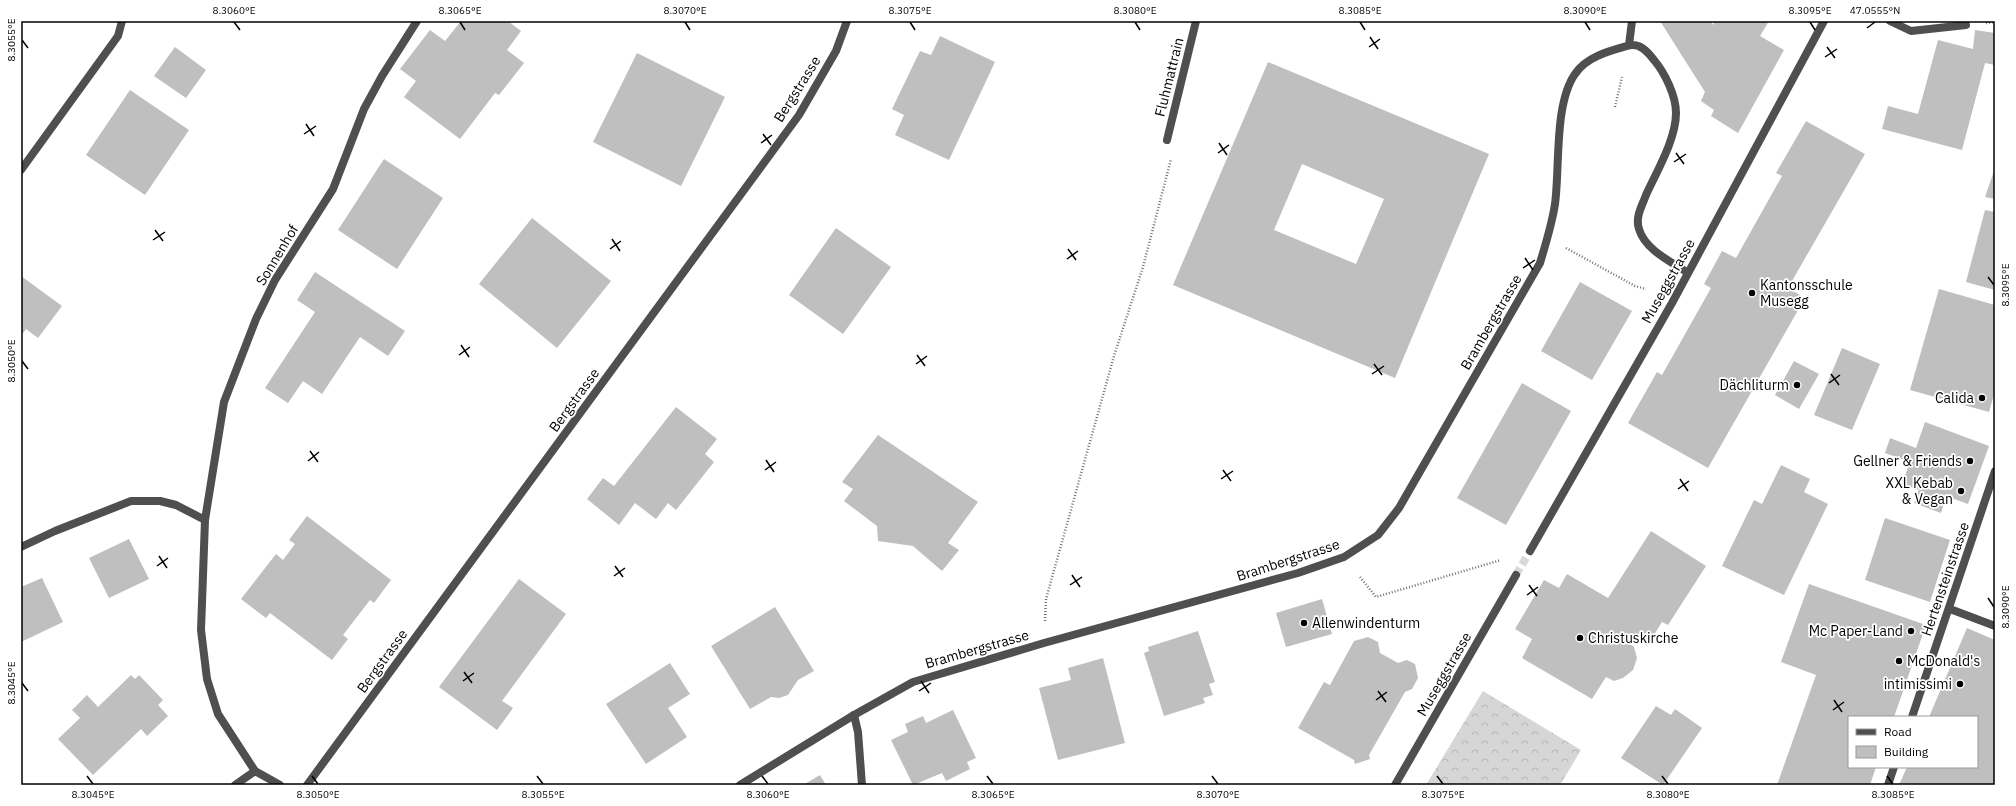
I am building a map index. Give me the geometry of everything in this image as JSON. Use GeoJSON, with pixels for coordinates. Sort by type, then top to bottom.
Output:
{"type":"FeatureCollection","features":[{"type":"Feature","properties":{"kind":"street"},"geometry":{"type":"LineString","coordinates":[[21,170],[118,36],[122,21]]}},
{"type":"Feature","properties":{"kind":"street","name":"Sonnenhof"},"geometry":{"type":"LineString","coordinates":[[255,770],[218,714],[207,679],[201,630],[205,520],[224,402],[256,319],[276,280],[333,189],[364,108],[382,76],[417,21]]}},
{"type":"Feature","properties":{"kind":"street","name":"Bergstrasse"},"geometry":{"type":"LineString","coordinates":[[307,785],[799,115],[836,51],[846,21]]}},
{"type":"Feature","properties":{"kind":"street","name":"Fluhmattrain"},"geometry":{"type":"LineString","coordinates":[[1167,140],[1196,21]]}},
{"type":"Feature","properties":{"kind":"street"},"geometry":{"type":"LineString","coordinates":[[1632,21],[1629,45],[1642,47],[1657,63],[1671,90],[1676,112],[1671,140],[1638,213],[1639,229],[1646,242],[1657,252],[1688,273]]}},
{"type":"Feature","properties":{"kind":"street","name":"Museggstrasse"},"geometry":{"type":"LineString","coordinates":[[1530,551],[1688,273],[1824,21]]}},
{"type":"Feature","properties":{"kind":"street"},"geometry":{"type":"LineString","coordinates":[[1890,21],[1910,31],[1966,25]]}},
{"type":"Feature","properties":{"kind":"street","name":"Brambergstrasse"},"geometry":{"type":"LineString","coordinates":[[740,785],[854,715],[914,682],[1044,643],[1298,573],[1344,557],[1378,535],[1398,508],[1540,263],[1551,226],[1555,203],[1560,129],[1567,88],[1575,73],[1587,61],[1629,45]]}},
{"type":"Feature","properties":{"kind":"street","name":"Hertensteinstrasse"},"geometry":{"type":"LineString","coordinates":[[1912,716],[1950,609],[1995,471]]}},
{"type":"Feature","properties":{"kind":"street"},"geometry":{"type":"LineString","coordinates":[[21,547],[55,531],[131,501],[160,501],[176,505],[205,520]]}},
{"type":"Feature","properties":{"kind":"street","name":"Museggstrasse"},"geometry":{"type":"LineString","coordinates":[[1396,785],[1516,575]]}},
{"type":"Feature","properties":{"kind":"street"},"geometry":{"type":"LineString","coordinates":[[1950,609],[1995,626]]}},
{"type":"Feature","properties":{"kind":"street"},"geometry":{"type":"LineString","coordinates":[[854,715],[858,732],[862,785]]}},
{"type":"Feature","properties":{"kind":"street"},"geometry":{"type":"LineString","coordinates":[[1888,785],[1894,768]]}},
{"type":"Feature","properties":{"kind":"street"},"geometry":{"type":"LineString","coordinates":[[235,785],[255,770],[280,785]]}},
{"type":"Feature","properties":{"kind":"path"},"geometry":{"type":"LineString","coordinates":[[1615,107],[1622,77]]}},
{"type":"Feature","properties":{"kind":"path"},"geometry":{"type":"LineString","coordinates":[[1044,643],[1046,599],[1114,356],[1143,267],[1171,162],[1167,140]]}},
{"type":"Feature","properties":{"kind":"path"},"geometry":{"type":"LineString","coordinates":[[1562,246],[1635,286],[1646,289]]}},
{"type":"Feature","properties":{"kind":"path"},"geometry":{"type":"LineString","coordinates":[[1360,577],[1376,597],[1502,559]]}},
{"type":"Feature","properties":{"kind":"green space"},"geometry":{"type":"Polygon","coordinates":[[[1483,691],[1581,750],[1560,785],[1426,785],[1483,691]]]}},
{"type":"Feature","properties":{"kind":"building"},"geometry":{"type":"Polygon","coordinates":[[[461,21],[508,21],[521,31],[507,50],[524,63],[499,95],[495,93],[460,139],[404,97],[416,81],[400,69],[430,30],[445,41],[461,21]]]}},
{"type":"Feature","properties":{"kind":"building"},"geometry":{"type":"Polygon","coordinates":[[[1660,21],[1711,21],[1713,25],[1715,21],[1769,21],[1760,36],[1784,50],[1738,133],[1711,116],[1714,110],[1701,101],[1705,92],[1660,21]]]}},
{"type":"Feature","properties":{"kind":"building"},"geometry":{"type":"Polygon","coordinates":[[[1975,30],[1995,33],[1995,65],[1985,63],[1962,150],[1882,129],[1888,106],[1918,114],[1938,40],[1973,49],[1975,30]]]}},
{"type":"Feature","properties":{"kind":"building"},"geometry":{"type":"Polygon","coordinates":[[[940,36],[995,62],[949,160],[895,135],[904,115],[892,109],[920,51],[931,55],[940,36]]]}},
{"type":"Feature","properties":{"kind":"building"},"geometry":{"type":"Polygon","coordinates":[[[175,47],[206,70],[186,98],[154,76],[175,47]]]}},
{"type":"Feature","properties":{"kind":"building"},"geometry":{"type":"Polygon","coordinates":[[[637,53],[725,97],[681,186],[593,142],[637,53]]]}},
{"type":"Feature","properties":{"kind":"building"},"geometry":{"type":"Polygon","coordinates":[[[1268,62],[1489,154],[1395,378],[1173,285],[1268,62]],[[1302,164],[1274,230],[1356,264],[1384,199],[1302,164]]]}},
{"type":"Feature","properties":{"kind":"building"},"geometry":{"type":"Polygon","coordinates":[[[130,90],[189,130],[145,195],[86,155],[130,90]]]}},
{"type":"Feature","properties":{"kind":"building","name":"Kantonsschule Musegg"},"geometry":{"type":"Polygon","coordinates":[[[1806,121],[1865,154],[1788,288],[1805,298],[1708,468],[1628,423],[1657,372],[1662,375],[1711,288],[1704,284],[1722,251],[1736,258],[1782,176],[1776,173],[1806,121]]]}},
{"type":"Feature","properties":{"kind":"building"},"geometry":{"type":"Polygon","coordinates":[[[384,159],[443,198],[397,269],[338,230],[384,159]]]}},
{"type":"Feature","properties":{"kind":"building"},"geometry":{"type":"Polygon","coordinates":[[[1995,168],[1995,199],[1985,197],[1995,168]]]}},
{"type":"Feature","properties":{"kind":"building"},"geometry":{"type":"Polygon","coordinates":[[[1985,210],[1995,212],[1995,290],[1966,282],[1985,210]]]}},
{"type":"Feature","properties":{"kind":"building"},"geometry":{"type":"Polygon","coordinates":[[[532,218],[611,281],[557,348],[479,284],[532,218]]]}},
{"type":"Feature","properties":{"kind":"building"},"geometry":{"type":"Polygon","coordinates":[[[836,228],[891,267],[843,334],[789,295],[836,228]]]}},
{"type":"Feature","properties":{"kind":"building"},"geometry":{"type":"Polygon","coordinates":[[[315,272],[405,331],[388,356],[360,337],[322,394],[303,381],[288,403],[265,388],[315,312],[297,300],[315,272]]]}},
{"type":"Feature","properties":{"kind":"building"},"geometry":{"type":"Polygon","coordinates":[[[21,276],[62,306],[38,338],[26,329],[21,336],[21,276]]]}},
{"type":"Feature","properties":{"kind":"building"},"geometry":{"type":"Polygon","coordinates":[[[1580,282],[1632,311],[1592,380],[1541,351],[1580,282]]]}},
{"type":"Feature","properties":{"kind":"building"},"geometry":{"type":"Polygon","coordinates":[[[1939,289],[1995,305],[1995,391],[1989,412],[1910,390],[1939,289]]]}},
{"type":"Feature","properties":{"kind":"building"},"geometry":{"type":"Polygon","coordinates":[[[1842,348],[1880,364],[1852,430],[1814,415],[1842,348]]]}},
{"type":"Feature","properties":{"kind":"building","name":"Dächliturm"},"geometry":{"type":"Polygon","coordinates":[[[1794,361],[1819,374],[1799,409],[1775,395],[1794,361]]]}},
{"type":"Feature","properties":{"kind":"building"},"geometry":{"type":"Polygon","coordinates":[[[1522,383],[1571,411],[1506,525],[1457,498],[1522,383]]]}},
{"type":"Feature","properties":{"kind":"building"},"geometry":{"type":"Polygon","coordinates":[[[676,407],[717,439],[705,454],[714,462],[676,510],[668,503],[656,519],[635,503],[619,525],[587,499],[603,478],[614,486],[676,407]]]}},
{"type":"Feature","properties":{"kind":"building"},"geometry":{"type":"Polygon","coordinates":[[[1925,422],[1989,446],[1968,504],[1946,496],[1941,513],[1914,503],[1919,490],[1902,484],[1910,462],[1885,453],[1890,438],[1916,448],[1925,422]]]}},
{"type":"Feature","properties":{"kind":"building"},"geometry":{"type":"Polygon","coordinates":[[[878,435],[978,502],[948,543],[959,550],[942,571],[913,546],[878,541],[877,526],[844,501],[853,489],[842,482],[878,435]]]}},
{"type":"Feature","properties":{"kind":"building"},"geometry":{"type":"Polygon","coordinates":[[[1781,465],[1810,479],[1804,492],[1828,504],[1784,595],[1722,566],[1754,500],[1762,504],[1781,465]]]}},
{"type":"Feature","properties":{"kind":"building"},"geometry":{"type":"Polygon","coordinates":[[[307,516],[391,580],[374,603],[370,600],[343,635],[348,639],[332,660],[270,613],[266,618],[241,599],[276,554],[283,560],[295,544],[289,540],[307,516]]]}},
{"type":"Feature","properties":{"kind":"building"},"geometry":{"type":"Polygon","coordinates":[[[1885,518],[1950,540],[1930,602],[1865,580],[1885,518]]]}},
{"type":"Feature","properties":{"kind":"building","name":"Christuskirche"},"geometry":{"type":"Polygon","coordinates":[[[1651,531],[1706,566],[1668,625],[1662,622],[1647,646],[1631,636],[1627,642],[1634,647],[1637,658],[1633,670],[1623,678],[1614,681],[1606,677],[1592,699],[1522,658],[1532,639],[1515,629],[1544,580],[1559,588],[1567,574],[1608,598],[1651,531]]]}},
{"type":"Feature","properties":{"kind":"building"},"geometry":{"type":"Polygon","coordinates":[[[129,539],[149,579],[109,598],[89,558],[129,539]]]}},
{"type":"Feature","properties":{"kind":"building"},"geometry":{"type":"Polygon","coordinates":[[[42,578],[63,622],[21,642],[21,587],[42,578]]]}},
{"type":"Feature","properties":{"kind":"building"},"geometry":{"type":"Polygon","coordinates":[[[519,579],[566,614],[502,701],[513,708],[497,730],[439,687],[519,579]]]}},
{"type":"Feature","properties":{"kind":"building"},"geometry":{"type":"Polygon","coordinates":[[[1809,584],[1926,625],[1894,716],[1848,716],[1848,768],[1876,768],[1870,785],[1777,785],[1816,675],[1781,662],[1809,584]]]}},
{"type":"Feature","properties":{"kind":"building","name":"Allenwindenturm"},"geometry":{"type":"Polygon","coordinates":[[[1322,599],[1332,634],[1286,647],[1276,613],[1322,599]]]}},
{"type":"Feature","properties":{"kind":"building"},"geometry":{"type":"Polygon","coordinates":[[[775,607],[814,671],[798,680],[788,695],[779,698],[771,697],[750,709],[711,646],[775,607]]]}},
{"type":"Feature","properties":{"kind":"building"},"geometry":{"type":"Polygon","coordinates":[[[1967,628],[1995,640],[1995,785],[1899,785],[1907,768],[1978,768],[1978,716],[1929,716],[1967,628]]]}},
{"type":"Feature","properties":{"kind":"building"},"geometry":{"type":"Polygon","coordinates":[[[1198,631],[1215,682],[1209,684],[1213,695],[1203,698],[1205,703],[1164,716],[1144,653],[1149,651],[1148,647],[1198,631]]]}},
{"type":"Feature","properties":{"kind":"building"},"geometry":{"type":"Polygon","coordinates":[[[1368,637],[1378,642],[1380,653],[1398,663],[1407,660],[1415,664],[1418,678],[1412,689],[1405,692],[1369,755],[1370,759],[1355,764],[1354,760],[1298,728],[1324,682],[1330,685],[1354,641],[1368,637]]]}},
{"type":"Feature","properties":{"kind":"building"},"geometry":{"type":"Polygon","coordinates":[[[1103,658],[1125,743],[1058,760],[1039,688],[1071,680],[1068,668],[1103,658]]]}},
{"type":"Feature","properties":{"kind":"building"},"geometry":{"type":"Polygon","coordinates":[[[670,663],[690,694],[668,708],[687,737],[646,764],[606,704],[670,663]]]}},
{"type":"Feature","properties":{"kind":"building"},"geometry":{"type":"Polygon","coordinates":[[[131,675],[135,679],[139,675],[163,700],[158,705],[168,716],[147,736],[141,729],[93,775],[58,739],[80,718],[72,710],[87,695],[98,707],[131,675]]]}},
{"type":"Feature","properties":{"kind":"building"},"geometry":{"type":"Polygon","coordinates":[[[1656,706],[1671,715],[1675,709],[1702,728],[1663,785],[1621,758],[1656,706]]]}},
{"type":"Feature","properties":{"kind":"building"},"geometry":{"type":"Polygon","coordinates":[[[953,710],[976,758],[967,762],[970,769],[946,781],[942,773],[913,785],[891,740],[908,732],[905,724],[923,716],[926,723],[953,710]]]}},
{"type":"Feature","properties":{"kind":"building"},"geometry":{"type":"Polygon","coordinates":[[[820,775],[826,785],[803,785],[820,775]]]}},
{"type":"Feature","properties":{"kind":"tunnel"},"geometry":{"type":"LineString","coordinates":[[1516,575],[1530,551]]}},
{"type":"Feature","properties":{"kind":"place","name":"Kantonsschule Musegg"},"geometry":{"type":"Point","coordinates":[1752,293]}},
{"type":"Feature","properties":{"kind":"place","name":"Dächliturm"},"geometry":{"type":"Point","coordinates":[1797,385]}},
{"type":"Feature","properties":{"kind":"place","name":"Calida"},"geometry":{"type":"Point","coordinates":[1982,398]}},
{"type":"Feature","properties":{"kind":"place","name":"Gellner & Friends"},"geometry":{"type":"Point","coordinates":[1970,461]}},
{"type":"Feature","properties":{"kind":"place","name":"XXL Kebab & Vegan"},"geometry":{"type":"Point","coordinates":[1961,491]}},
{"type":"Feature","properties":{"kind":"place","name":"Allenwindenturm"},"geometry":{"type":"Point","coordinates":[1304,623]}},
{"type":"Feature","properties":{"kind":"place","name":"Mc Paper-Land"},"geometry":{"type":"Point","coordinates":[1911,631]}},
{"type":"Feature","properties":{"kind":"place","name":"Christuskirche"},"geometry":{"type":"Point","coordinates":[1580,638]}},
{"type":"Feature","properties":{"kind":"place","name":"McDonald's"},"geometry":{"type":"Point","coordinates":[1899,661]}},
{"type":"Feature","properties":{"kind":"place","name":"intimissimi"},"geometry":{"type":"Point","coordinates":[1960,684]}}]}
